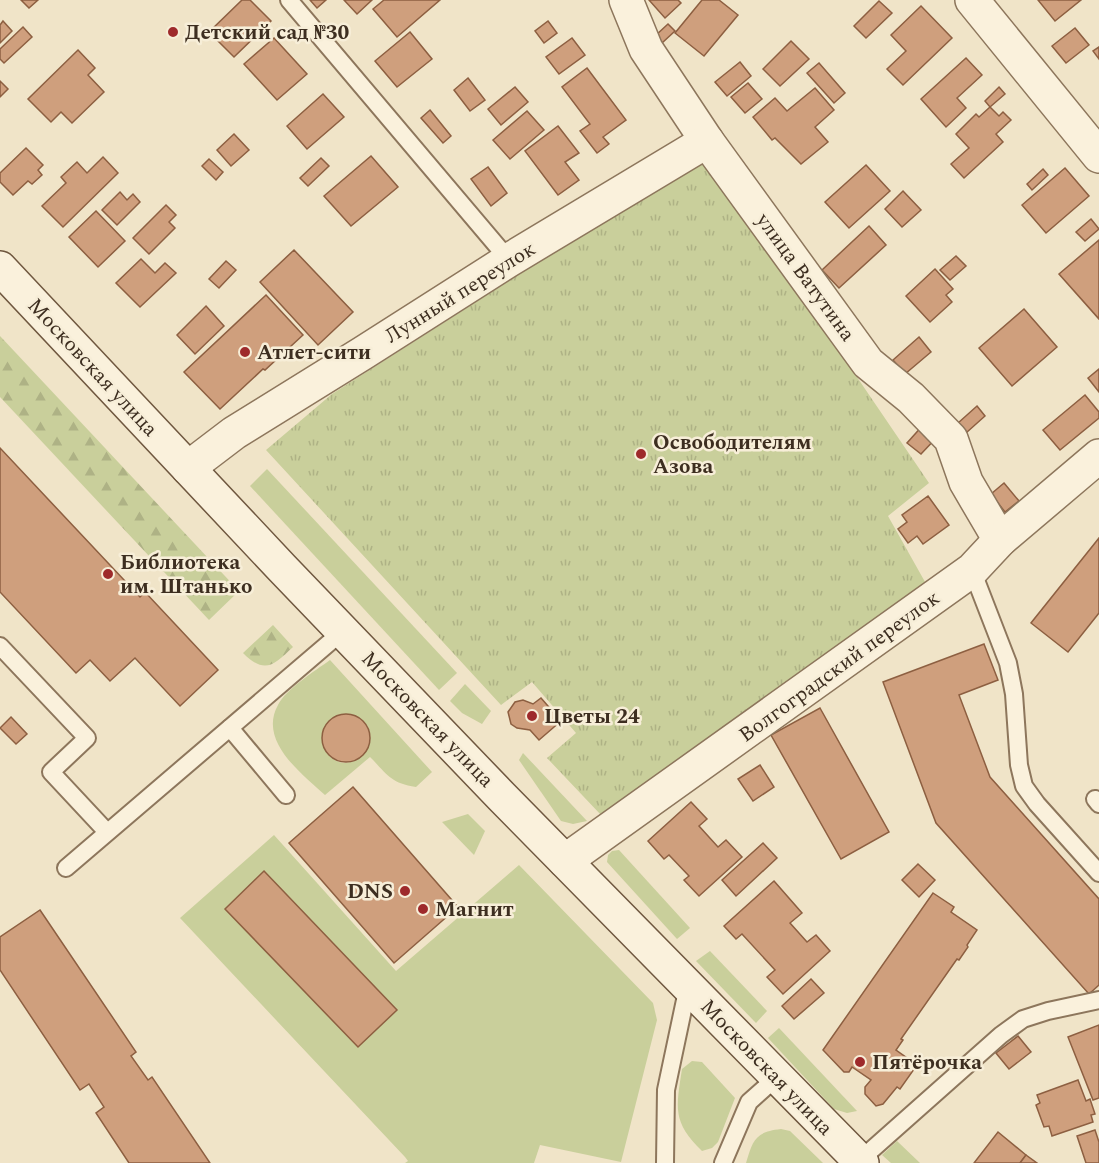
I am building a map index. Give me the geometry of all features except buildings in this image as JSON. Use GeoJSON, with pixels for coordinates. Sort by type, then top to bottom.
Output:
{"type":"FeatureCollection","features":[{"type":"Feature","properties":{"kind":"street","name":"улица Ватутина"},"geometry":{"type":"LineString","coordinates":[[626,0],[646,49],[707,141],[868,363],[910,398],[951,439],[966,482],[1000,540]]}},
{"type":"Feature","properties":{"kind":"street"},"geometry":{"type":"LineString","coordinates":[[972,0],[1099,156]]}},
{"type":"Feature","properties":{"kind":"street","name":"Лунный переулок"},"geometry":{"type":"LineString","coordinates":[[188,468],[234,433],[509,260],[707,141]]}},
{"type":"Feature","properties":{"kind":"street","name":"Московская улица"},"geometry":{"type":"LineString","coordinates":[[0,268],[343,631],[861,1162]]}},
{"type":"Feature","properties":{"kind":"street","name":"Волгоградский переулок"},"geometry":{"type":"LineString","coordinates":[[566,861],[972,570],[1000,540],[1099,456]]}},
{"type":"Feature","properties":{"kind":"lane"},"geometry":{"type":"LineString","coordinates":[[289,0],[509,260]]}},
{"type":"Feature","properties":{"kind":"lane"},"geometry":{"type":"LineString","coordinates":[[972,570],[1010,670],[1014,693],[1019,765],[1024,786],[1037,804],[1099,873]]}},
{"type":"Feature","properties":{"kind":"lane"},"geometry":{"type":"LineString","coordinates":[[66,868],[343,631]]}},
{"type":"Feature","properties":{"kind":"lane"},"geometry":{"type":"LineString","coordinates":[[0,646],[87,738],[51,772],[107,832]]}},
{"type":"Feature","properties":{"kind":"lane"},"geometry":{"type":"LineString","coordinates":[[230,728],[286,795]]}},
{"type":"Feature","properties":{"kind":"lane"},"geometry":{"type":"LineString","coordinates":[[665,1163],[666,1090],[688,986]]}},
{"type":"Feature","properties":{"kind":"lane"},"geometry":{"type":"LineString","coordinates":[[861,1162],[1001,1035],[1023,1019],[1099,1000]]}},
{"type":"Feature","properties":{"kind":"lane"},"geometry":{"type":"LineString","coordinates":[[723,1163],[749,1102],[777,1077]]}},
{"type":"Feature","properties":{"kind":"green space"},"geometry":{"type":"Polygon","coordinates":[[[706,155],[929,483],[888,516],[929,589],[601,815],[547,758],[576,733],[532,682],[501,705],[266,450],[332,394],[706,155]]]}},
{"type":"Feature","properties":{"kind":"green space"},"geometry":{"type":"Polygon","coordinates":[[[0,336],[239,591],[209,620],[0,397],[0,336]]]}},
{"type":"Feature","properties":{"kind":"green space"},"geometry":{"type":"Polygon","coordinates":[[[267,469],[457,673],[439,690],[250,486],[267,469]]]}},
{"type":"Feature","properties":{"kind":"green space"},"geometry":{"type":"Polygon","coordinates":[[[273,625],[293,647],[275,663],[263,666],[243,653],[273,625]]]}},
{"type":"Feature","properties":{"kind":"green space"},"geometry":{"type":"Polygon","coordinates":[[[330,660],[432,772],[416,787],[395,780],[370,757],[325,795],[285,755],[274,731],[273,718],[278,705],[294,687],[330,660]],[[344,714],[333,719],[325,727],[323,743],[325,749],[335,760],[346,763],[357,759],[365,751],[370,740],[369,729],[361,720],[344,714]]]}},
{"type":"Feature","properties":{"kind":"green space"},"geometry":{"type":"Polygon","coordinates":[[[465,684],[491,711],[482,724],[462,713],[450,701],[465,684]]]}},
{"type":"Feature","properties":{"kind":"green space"},"geometry":{"type":"Polygon","coordinates":[[[523,753],[587,821],[573,824],[561,821],[519,760],[523,753]]]}},
{"type":"Feature","properties":{"kind":"green space"},"geometry":{"type":"Polygon","coordinates":[[[468,814],[485,831],[474,855],[442,822],[468,814]]]}},
{"type":"Feature","properties":{"kind":"green space"},"geometry":{"type":"Polygon","coordinates":[[[274,835],[396,971],[519,865],[653,1003],[657,1020],[621,1162],[540,1145],[534,1163],[405,1163],[408,1161],[405,1157],[180,918],[274,835]]]}},
{"type":"Feature","properties":{"kind":"green space"},"geometry":{"type":"Polygon","coordinates":[[[619,850],[690,928],[677,939],[607,862],[608,855],[612,851],[619,850]]]}},
{"type":"Feature","properties":{"kind":"green space"},"geometry":{"type":"Polygon","coordinates":[[[710,951],[767,1011],[756,1023],[696,961],[710,951]]]}},
{"type":"Feature","properties":{"kind":"green space"},"geometry":{"type":"Polygon","coordinates":[[[779,1028],[857,1111],[847,1113],[834,1109],[768,1038],[779,1028]]]}},
{"type":"Feature","properties":{"kind":"green space"},"geometry":{"type":"Polygon","coordinates":[[[692,1061],[702,1062],[735,1098],[718,1142],[712,1148],[702,1151],[685,1131],[678,1114],[682,1069],[692,1061]]]}},
{"type":"Feature","properties":{"kind":"green space"},"geometry":{"type":"Polygon","coordinates":[[[781,1129],[790,1131],[823,1163],[746,1163],[753,1143],[760,1135],[781,1129]]]}},
{"type":"Feature","properties":{"kind":"green space"},"geometry":{"type":"Polygon","coordinates":[[[897,1141],[920,1163],[891,1163],[882,1155],[897,1141]]]}},
{"type":"Feature","properties":{"kind":"place","name":"Детский сад №30"},"geometry":{"type":"Point","coordinates":[173,32]}},
{"type":"Feature","properties":{"kind":"place","name":"Атлет-сити"},"geometry":{"type":"Point","coordinates":[245,352]}},
{"type":"Feature","properties":{"kind":"place","name":"Освободителям Азова"},"geometry":{"type":"Point","coordinates":[641,454]}},
{"type":"Feature","properties":{"kind":"place","name":"Библиотека им. Штанько"},"geometry":{"type":"Point","coordinates":[108,574]}},
{"type":"Feature","properties":{"kind":"place","name":"Цветы 24"},"geometry":{"type":"Point","coordinates":[532,716]}},
{"type":"Feature","properties":{"kind":"place","name":"DNS"},"geometry":{"type":"Point","coordinates":[405,891]}},
{"type":"Feature","properties":{"kind":"place","name":"Магнит"},"geometry":{"type":"Point","coordinates":[423,909]}},
{"type":"Feature","properties":{"kind":"place","name":"Пятёрочка"},"geometry":{"type":"Point","coordinates":[860,1062]}}]}
